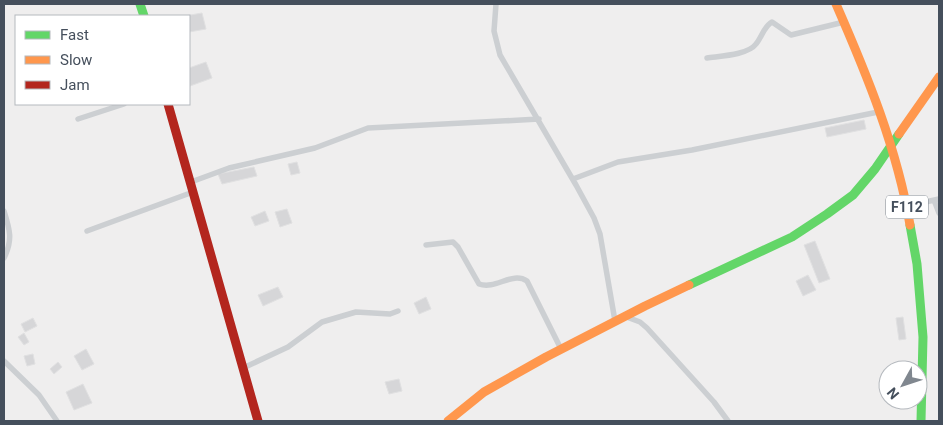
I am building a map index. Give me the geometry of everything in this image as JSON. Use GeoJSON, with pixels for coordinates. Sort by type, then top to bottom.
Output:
{"type":"FeatureCollection","features":[{"type":"Feature","properties":{"kind":"main road","name":"F112"},"geometry":{"type":"LineString","coordinates":[[836,4],[855,47],[891,144],[907,206],[917,264],[923,337],[921,421]]}},
{"type":"Feature","properties":{"kind":"main road"},"geometry":{"type":"LineString","coordinates":[[448,421],[484,392],[561,349],[624,316],[792,237],[827,214],[853,195],[875,169],[939,77]]}},
{"type":"Feature","properties":{"kind":"main road"},"geometry":{"type":"LineString","coordinates":[[168,105],[258,421]]}},
{"type":"Feature","properties":{"kind":"street"},"geometry":{"type":"LineString","coordinates":[[496,4],[494,31],[497,48],[573,178],[594,218],[600,234],[615,321]]}},
{"type":"Feature","properties":{"kind":"street"},"geometry":{"type":"LineString","coordinates":[[707,58],[744,52],[751,49],[772,22],[791,35],[844,22]]}},
{"type":"Feature","properties":{"kind":"street"},"geometry":{"type":"LineString","coordinates":[[78,119],[121,105]]}},
{"type":"Feature","properties":{"kind":"street"},"geometry":{"type":"LineString","coordinates":[[573,178],[618,162],[692,150],[878,112]]}},
{"type":"Feature","properties":{"kind":"street"},"geometry":{"type":"LineString","coordinates":[[191,182],[229,168],[315,148],[368,128],[539,120]]}},
{"type":"Feature","properties":{"kind":"street"},"geometry":{"type":"LineString","coordinates":[[87,231],[193,192]]}},
{"type":"Feature","properties":{"kind":"street"},"geometry":{"type":"LineString","coordinates":[[907,206],[937,199],[939,213]]}},
{"type":"Feature","properties":{"kind":"street"},"geometry":{"type":"LineString","coordinates":[[4,211],[10,236],[9,248],[4,258]]}},
{"type":"Feature","properties":{"kind":"street"},"geometry":{"type":"LineString","coordinates":[[426,245],[453,242],[458,247],[474,277],[479,284],[484,286],[516,277],[522,278],[531,288],[561,349]]}},
{"type":"Feature","properties":{"kind":"street"},"geometry":{"type":"LineString","coordinates":[[243,368],[288,347],[322,322],[356,312],[390,314],[398,311]]}},
{"type":"Feature","properties":{"kind":"street"},"geometry":{"type":"LineString","coordinates":[[624,316],[640,322],[647,328],[714,402],[728,421]]}},
{"type":"Feature","properties":{"kind":"street"},"geometry":{"type":"LineString","coordinates":[[4,361],[39,395],[57,421]]}},
{"type":"Feature","properties":{"kind":"building"},"geometry":{"type":"Polygon","coordinates":[[[202,13],[206,29],[190,32],[190,15],[202,13]]]}},
{"type":"Feature","properties":{"kind":"building"},"geometry":{"type":"Polygon","coordinates":[[[206,62],[212,78],[190,86],[190,68],[206,62]]]}},
{"type":"Feature","properties":{"kind":"building"},"geometry":{"type":"Polygon","coordinates":[[[864,120],[866,129],[827,137],[825,128],[864,120]]]}},
{"type":"Feature","properties":{"kind":"building"},"geometry":{"type":"Polygon","coordinates":[[[297,162],[300,173],[291,175],[288,164],[297,162]]]}},
{"type":"Feature","properties":{"kind":"building"},"geometry":{"type":"Polygon","coordinates":[[[254,167],[257,176],[222,184],[218,174],[254,167]]]}},
{"type":"Feature","properties":{"kind":"building"},"geometry":{"type":"Polygon","coordinates":[[[287,209],[292,223],[280,227],[275,212],[287,209]]]}},
{"type":"Feature","properties":{"kind":"building"},"geometry":{"type":"Polygon","coordinates":[[[265,211],[269,221],[255,226],[251,217],[265,211]]]}},
{"type":"Feature","properties":{"kind":"building"},"geometry":{"type":"Polygon","coordinates":[[[815,241],[830,279],[819,283],[804,245],[815,241]]]}},
{"type":"Feature","properties":{"kind":"building"},"geometry":{"type":"Polygon","coordinates":[[[808,275],[816,290],[803,296],[796,281],[808,275]]]}},
{"type":"Feature","properties":{"kind":"building"},"geometry":{"type":"Polygon","coordinates":[[[278,287],[283,297],[263,306],[258,295],[278,287]]]}},
{"type":"Feature","properties":{"kind":"building"},"geometry":{"type":"Polygon","coordinates":[[[426,297],[431,309],[419,314],[414,303],[426,297]]]}},
{"type":"Feature","properties":{"kind":"building"},"geometry":{"type":"Polygon","coordinates":[[[903,317],[906,339],[899,340],[896,318],[903,317]]]}},
{"type":"Feature","properties":{"kind":"building"},"geometry":{"type":"Polygon","coordinates":[[[33,318],[37,326],[25,332],[21,324],[33,318]]]}},
{"type":"Feature","properties":{"kind":"building"},"geometry":{"type":"Polygon","coordinates":[[[24,333],[29,342],[24,345],[18,337],[24,333]]]}},
{"type":"Feature","properties":{"kind":"building"},"geometry":{"type":"Polygon","coordinates":[[[86,349],[94,364],[82,370],[74,356],[86,349]]]}},
{"type":"Feature","properties":{"kind":"building"},"geometry":{"type":"Polygon","coordinates":[[[33,354],[35,364],[27,366],[24,356],[33,354]]]}},
{"type":"Feature","properties":{"kind":"building"},"geometry":{"type":"Polygon","coordinates":[[[58,362],[62,367],[54,374],[50,369],[58,362]]]}},
{"type":"Feature","properties":{"kind":"building"},"geometry":{"type":"Polygon","coordinates":[[[399,379],[402,391],[389,394],[385,382],[399,379]]]}},
{"type":"Feature","properties":{"kind":"building"},"geometry":{"type":"Polygon","coordinates":[[[83,384],[92,403],[74,410],[66,392],[83,384]]]}},
{"type":"Feature","properties":{"kind":"traffic: fast"},"geometry":{"type":"LineString","coordinates":[[140,4],[144,15]]}},
{"type":"Feature","properties":{"kind":"traffic: fast"},"geometry":{"type":"LineString","coordinates":[[689,285],[792,237],[827,214],[853,195],[875,169],[899,134]]}},
{"type":"Feature","properties":{"kind":"traffic: fast"},"geometry":{"type":"LineString","coordinates":[[910,225],[917,264],[923,337],[921,421]]}},
{"type":"Feature","properties":{"kind":"traffic: slow"},"geometry":{"type":"LineString","coordinates":[[836,4],[880,112],[897,168],[910,225]]}},
{"type":"Feature","properties":{"kind":"traffic: slow"},"geometry":{"type":"LineString","coordinates":[[899,134],[939,77]]}},
{"type":"Feature","properties":{"kind":"traffic: slow"},"geometry":{"type":"LineString","coordinates":[[448,421],[484,392],[546,357],[689,285]]}},
{"type":"Feature","properties":{"kind":"traffic: jam"},"geometry":{"type":"LineString","coordinates":[[168,105],[258,421]]}}]}
